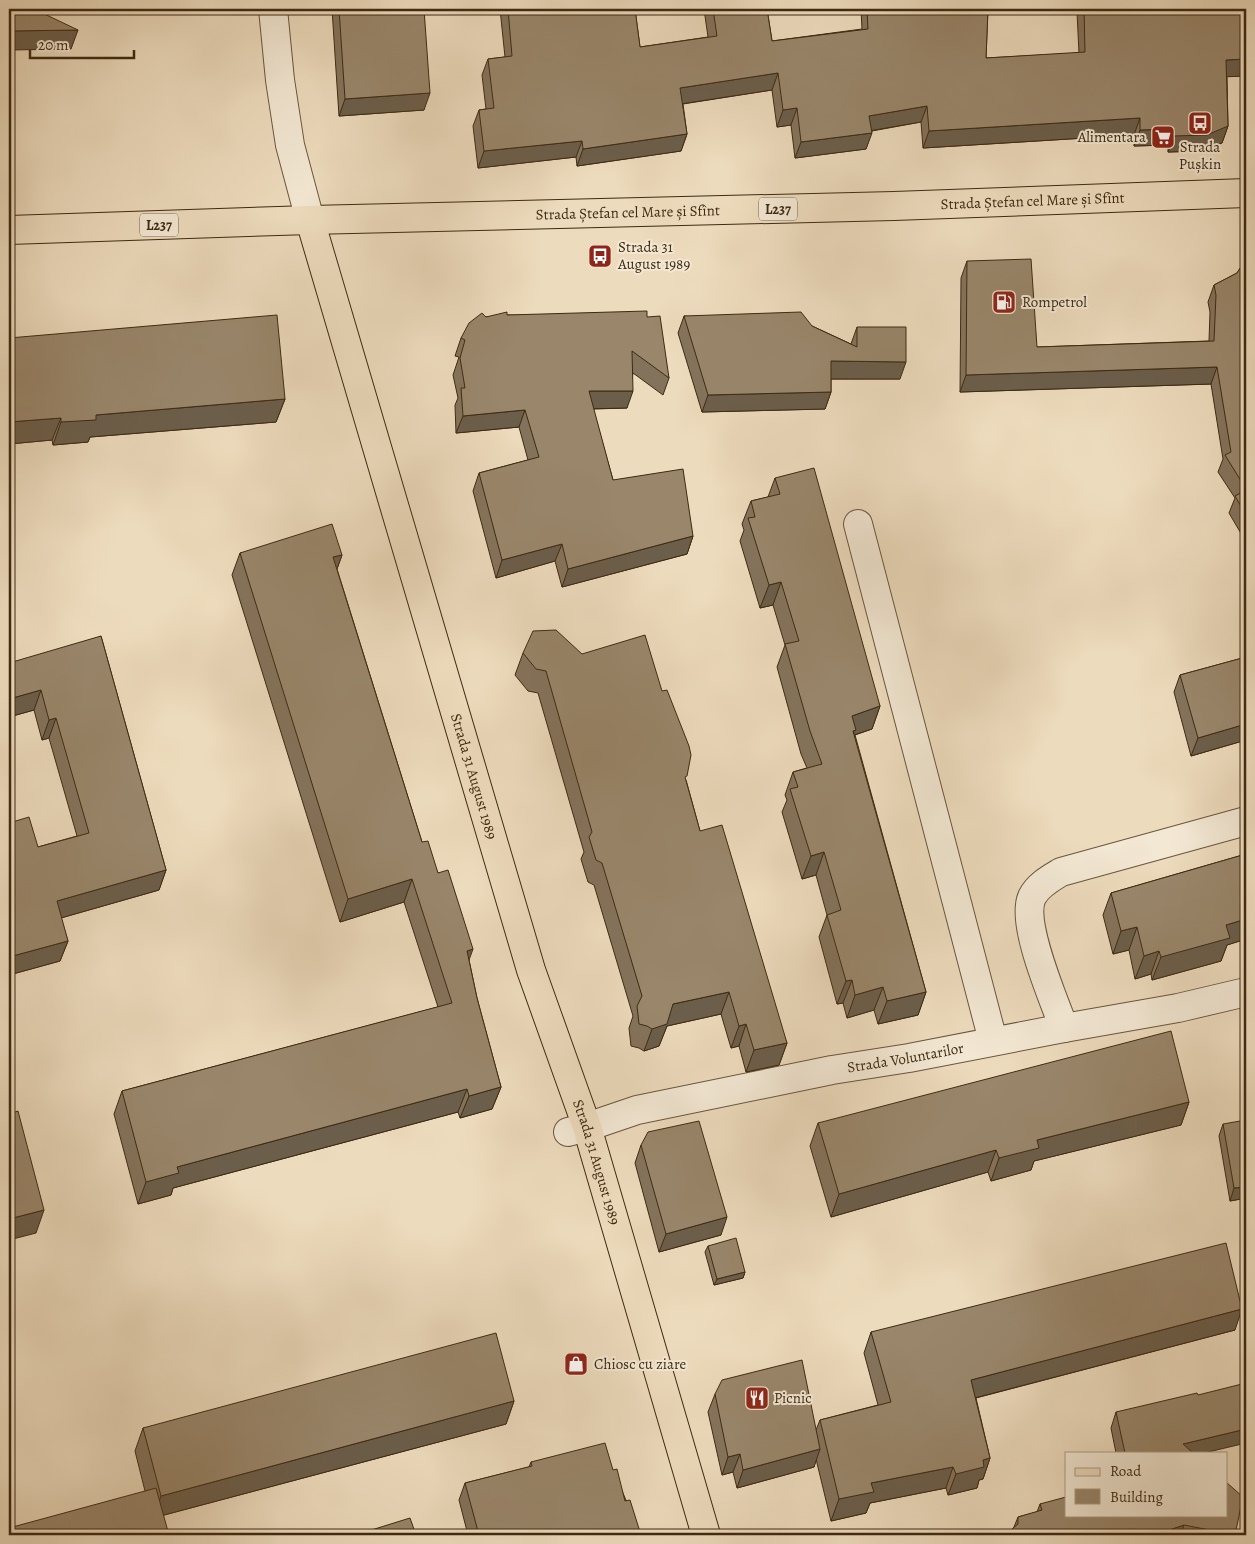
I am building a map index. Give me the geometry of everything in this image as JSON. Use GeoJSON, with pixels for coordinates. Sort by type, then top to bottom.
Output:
{"type":"FeatureCollection","features":[{"type":"Feature","properties":{"kind":"main road","name":"Strada Ștefan cel Mare și Sfînt"},"geometry":{"type":"LineString","coordinates":[[9,230],[310,220],[894,206],[1246,193]]}},
{"type":"Feature","properties":{"kind":"main road","name":"Strada 31 August 1989"},"geometry":{"type":"LineString","coordinates":[[310,220],[577,1129],[706,1535]]}},
{"type":"Feature","properties":{"kind":"street","name":"Strada 31 August 1989"},"geometry":{"type":"LineString","coordinates":[[272,9],[290,145],[310,220]]}},
{"type":"Feature","properties":{"kind":"street"},"geometry":{"type":"LineString","coordinates":[[858,524],[993,1041]]}},
{"type":"Feature","properties":{"kind":"street"},"geometry":{"type":"LineString","coordinates":[[1064,1028],[1033,938],[1029,913],[1032,897],[1046,881],[1062,872],[1246,821]]}},
{"type":"Feature","properties":{"kind":"street","name":"Strada Voluntarilor"},"geometry":{"type":"LineString","coordinates":[[577,1129],[637,1110],[832,1070],[910,1058],[1178,1008],[1246,992]]}},
{"type":"Feature","properties":{"kind":"building"},"geometry":{"type":"Polygon","coordinates":[[[9,9],[34,9],[78,30],[9,31],[9,9]]]}},
{"type":"Feature","properties":{"kind":"building"},"geometry":{"type":"Polygon","coordinates":[[[339,9],[424,9],[430,93],[345,99],[339,9]]]}},
{"type":"Feature","properties":{"kind":"building"},"geometry":{"type":"Polygon","coordinates":[[[508,9],[635,9],[640,47],[717,36],[713,9],[767,9],[772,41],[868,29],[867,9],[988,9],[986,58],[1085,52],[1084,9],[1246,9],[1246,59],[1226,60],[1228,126],[1207,135],[1174,136],[1174,129],[1140,130],[1140,118],[929,131],[927,106],[869,116],[872,133],[801,142],[797,108],[783,110],[778,73],[680,88],[687,134],[583,149],[582,141],[484,151],[479,110],[494,108],[488,59],[512,56],[508,9]]]}},
{"type":"Feature","properties":{"kind":"building"},"geometry":{"type":"Polygon","coordinates":[[[1031,259],[1037,347],[1214,341],[1216,295],[1214,285],[1237,273],[1246,259],[1246,489],[1225,455],[1231,452],[1217,367],[966,375],[967,261],[1031,259]]]}},
{"type":"Feature","properties":{"kind":"building"},"geometry":{"type":"Polygon","coordinates":[[[647,311],[647,317],[660,316],[669,378],[632,351],[633,391],[589,391],[613,480],[683,469],[693,536],[568,569],[562,544],[502,560],[479,473],[539,457],[525,410],[463,416],[461,388],[465,388],[460,358],[465,340],[461,338],[469,323],[482,313],[486,317],[507,312],[507,315],[647,311]]]}},
{"type":"Feature","properties":{"kind":"building"},"geometry":{"type":"Polygon","coordinates":[[[801,312],[812,326],[857,347],[857,327],[906,327],[906,362],[831,361],[831,392],[708,395],[684,316],[801,312]]]}},
{"type":"Feature","properties":{"kind":"building"},"geometry":{"type":"Polygon","coordinates":[[[277,315],[285,399],[96,415],[96,420],[61,422],[61,418],[9,422],[9,338],[277,315]]]}},
{"type":"Feature","properties":{"kind":"building"},"geometry":{"type":"Polygon","coordinates":[[[814,468],[880,706],[852,716],[856,730],[853,731],[926,992],[887,1001],[883,987],[855,995],[852,980],[846,981],[827,915],[841,910],[824,852],[811,856],[790,789],[798,787],[793,772],[822,764],[810,731],[785,644],[799,641],[781,582],[769,585],[748,518],[755,517],[751,501],[780,494],[775,478],[814,468]]]}},
{"type":"Feature","properties":{"kind":"building"},"geometry":{"type":"Polygon","coordinates":[[[1246,490],[1246,515],[1235,496],[1246,490]]]}},
{"type":"Feature","properties":{"kind":"building"},"geometry":{"type":"Polygon","coordinates":[[[332,524],[342,555],[333,557],[422,842],[428,841],[438,873],[448,870],[473,949],[467,951],[477,998],[501,1087],[469,1096],[467,1089],[177,1167],[179,1173],[146,1182],[122,1091],[452,1003],[412,879],[348,899],[240,553],[332,524]]]}},
{"type":"Feature","properties":{"kind":"building"},"geometry":{"type":"Polygon","coordinates":[[[556,630],[582,654],[645,635],[662,691],[667,690],[689,746],[691,755],[687,776],[685,777],[700,831],[722,825],[787,1043],[754,1050],[746,1024],[739,1026],[729,992],[673,1004],[667,1024],[652,1029],[639,1024],[637,1006],[642,996],[602,863],[596,860],[589,837],[592,832],[546,671],[536,669],[523,653],[533,631],[556,630]]]}},
{"type":"Feature","properties":{"kind":"building"},"geometry":{"type":"Polygon","coordinates":[[[101,636],[166,870],[57,901],[68,941],[9,957],[9,823],[29,817],[38,847],[89,833],[56,718],[49,720],[41,690],[9,699],[9,663],[101,636]]]}},
{"type":"Feature","properties":{"kind":"building"},"geometry":{"type":"Polygon","coordinates":[[[1246,657],[1246,724],[1198,738],[1180,675],[1246,657]]]}},
{"type":"Feature","properties":{"kind":"building"},"geometry":{"type":"Polygon","coordinates":[[[1246,854],[1246,919],[1226,925],[1230,938],[1161,957],[1159,951],[1144,956],[1137,927],[1121,931],[1111,893],[1246,854]]]}},
{"type":"Feature","properties":{"kind":"building"},"geometry":{"type":"Polygon","coordinates":[[[1171,1031],[1189,1102],[1037,1140],[1039,1148],[999,1158],[996,1150],[839,1194],[818,1123],[1171,1031]]]}},
{"type":"Feature","properties":{"kind":"building"},"geometry":{"type":"Polygon","coordinates":[[[18,1111],[44,1210],[9,1219],[9,1114],[18,1111]]]}},
{"type":"Feature","properties":{"kind":"building"},"geometry":{"type":"Polygon","coordinates":[[[1246,1120],[1246,1187],[1234,1188],[1223,1124],[1246,1120]]]}},
{"type":"Feature","properties":{"kind":"building"},"geometry":{"type":"Polygon","coordinates":[[[699,1121],[727,1217],[666,1234],[641,1145],[648,1132],[699,1121]]]}},
{"type":"Feature","properties":{"kind":"building"},"geometry":{"type":"Polygon","coordinates":[[[736,1238],[745,1272],[717,1279],[708,1246],[736,1238]]]}},
{"type":"Feature","properties":{"kind":"building"},"geometry":{"type":"Polygon","coordinates":[[[1226,1243],[1242,1309],[971,1380],[990,1458],[983,1460],[984,1467],[956,1474],[953,1467],[871,1483],[874,1492],[839,1499],[820,1420],[891,1402],[871,1332],[1226,1243]]]}},
{"type":"Feature","properties":{"kind":"building"},"geometry":{"type":"Polygon","coordinates":[[[496,1333],[514,1401],[161,1496],[143,1428],[496,1333]]]}},
{"type":"Feature","properties":{"kind":"building"},"geometry":{"type":"Polygon","coordinates":[[[802,1360],[820,1449],[743,1470],[740,1454],[728,1457],[715,1394],[722,1380],[802,1360]]]}},
{"type":"Feature","properties":{"kind":"building"},"geometry":{"type":"Polygon","coordinates":[[[1246,1383],[1246,1429],[1183,1444],[1192,1452],[1125,1452],[1116,1412],[1197,1393],[1198,1395],[1246,1383]]]}},
{"type":"Feature","properties":{"kind":"building"},"geometry":{"type":"Polygon","coordinates":[[[605,1443],[613,1470],[617,1469],[625,1501],[630,1500],[641,1535],[479,1535],[465,1483],[532,1466],[531,1462],[605,1443]]]}},
{"type":"Feature","properties":{"kind":"building"},"geometry":{"type":"Polygon","coordinates":[[[1228,1484],[1243,1497],[1235,1535],[1184,1525],[1154,1535],[1008,1535],[1018,1524],[1018,1517],[1042,1510],[1040,1504],[1065,1497],[1065,1516],[1228,1516],[1228,1484]]]}},
{"type":"Feature","properties":{"kind":"building"},"geometry":{"type":"Polygon","coordinates":[[[156,1488],[169,1535],[9,1535],[9,1528],[156,1488]]]}},
{"type":"Feature","properties":{"kind":"building"},"geometry":{"type":"Polygon","coordinates":[[[410,1518],[416,1535],[366,1535],[365,1532],[410,1518]]]}},
{"type":"Feature","properties":{"kind":"place","name":"Strada Pușkin"},"geometry":{"type":"Point","coordinates":[1200,123]}},
{"type":"Feature","properties":{"kind":"place","name":"Alimentara"},"geometry":{"type":"Point","coordinates":[1163,137]}},
{"type":"Feature","properties":{"kind":"place","name":"Strada 31 August 1989"},"geometry":{"type":"Point","coordinates":[600,256]}},
{"type":"Feature","properties":{"kind":"place","name":"Rompetrol"},"geometry":{"type":"Point","coordinates":[1004,302]}},
{"type":"Feature","properties":{"kind":"place","name":"Chiosc cu ziare"},"geometry":{"type":"Point","coordinates":[576,1364]}},
{"type":"Feature","properties":{"kind":"place","name":"Picnic"},"geometry":{"type":"Point","coordinates":[757,1398]}}]}
